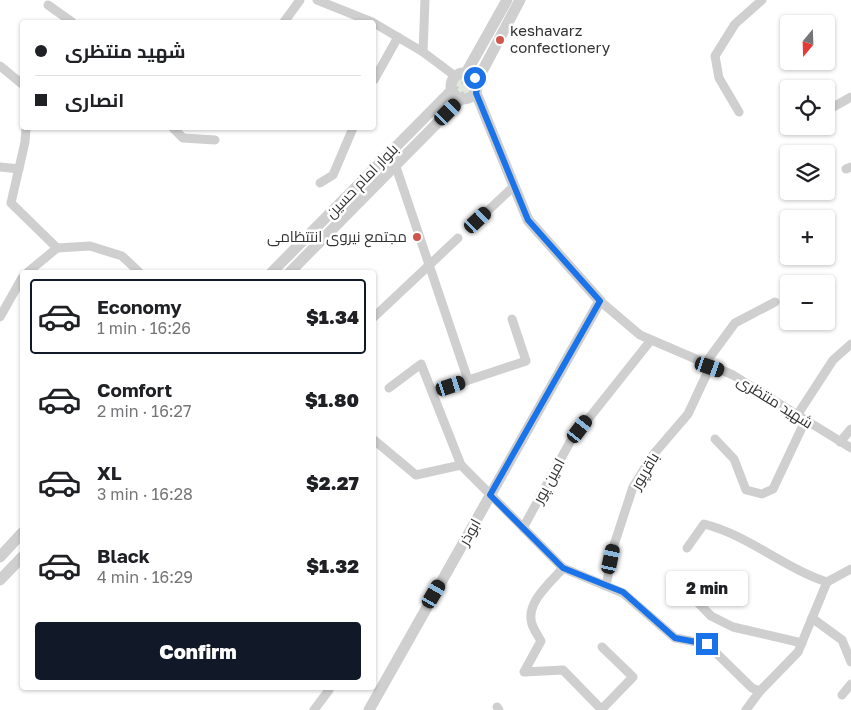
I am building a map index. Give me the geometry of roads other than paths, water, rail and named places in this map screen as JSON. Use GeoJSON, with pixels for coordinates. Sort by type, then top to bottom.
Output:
{"type":"FeatureCollection","features":[{"type":"Feature","properties":{"kind":"street"},"geometry":{"type":"LineString","coordinates":[[285,20],[300,0]]}},
{"type":"Feature","properties":{"kind":"street"},"geometry":{"type":"LineString","coordinates":[[317,0],[366,20]]}},
{"type":"Feature","properties":{"kind":"street"},"geometry":{"type":"LineString","coordinates":[[422,52],[425,0]]}},
{"type":"Feature","properties":{"kind":"street"},"geometry":{"type":"LineString","coordinates":[[507,0],[461,74],[452,82],[452,90],[461,99],[469,98],[476,87],[520,0]]}},
{"type":"Feature","properties":{"kind":"street"},"geometry":{"type":"LineString","coordinates":[[739,112],[718,78],[715,56],[735,24],[762,0]]}},
{"type":"Feature","properties":{"kind":"street"},"geometry":{"type":"LineString","coordinates":[[48,6],[69,20]]}},
{"type":"Feature","properties":{"kind":"street"},"geometry":{"type":"LineString","coordinates":[[376,25],[461,74],[473,75],[476,87]]}},
{"type":"Feature","properties":{"kind":"street"},"geometry":{"type":"LineString","coordinates":[[376,76],[398,37]]}},
{"type":"Feature","properties":{"kind":"street"},"geometry":{"type":"LineString","coordinates":[[0,66],[20,82]]}},
{"type":"Feature","properties":{"kind":"street","name":"شهید منتظری"},"geometry":{"type":"LineString","coordinates":[[476,87],[512,187],[528,220],[600,301],[640,335],[707,366],[733,375],[796,416],[851,448]]}},
{"type":"Feature","properties":{"kind":"street","name":"بلوار امام حسین"},"geometry":{"type":"LineString","coordinates":[[274,270],[452,90]]}},
{"type":"Feature","properties":{"kind":"street"},"geometry":{"type":"LineString","coordinates":[[835,106],[851,97]]}},
{"type":"Feature","properties":{"kind":"street","name":"بلوار امام حسین"},"geometry":{"type":"LineString","coordinates":[[292,270],[461,99]]}},
{"type":"Feature","properties":{"kind":"street"},"geometry":{"type":"LineString","coordinates":[[26,130],[11,203],[56,248]]}},
{"type":"Feature","properties":{"kind":"street"},"geometry":{"type":"LineString","coordinates":[[175,130],[183,138],[215,140]]}},
{"type":"Feature","properties":{"kind":"street"},"geometry":{"type":"LineString","coordinates":[[320,183],[333,175],[352,130]]}},
{"type":"Feature","properties":{"kind":"street"},"geometry":{"type":"LineString","coordinates":[[395,164],[468,380]]}},
{"type":"Feature","properties":{"kind":"street"},"geometry":{"type":"LineString","coordinates":[[0,167],[19,169]]}},
{"type":"Feature","properties":{"kind":"street"},"geometry":{"type":"LineString","coordinates":[[478,220],[512,187]]}},
{"type":"Feature","properties":{"kind":"street"},"geometry":{"type":"LineString","coordinates":[[376,315],[458,238]]}},
{"type":"Feature","properties":{"kind":"street"},"geometry":{"type":"LineString","coordinates":[[30,270],[56,248],[90,246],[122,256],[137,270]]}},
{"type":"Feature","properties":{"kind":"street"},"geometry":{"type":"LineString","coordinates":[[0,317],[20,282]]}},
{"type":"Feature","properties":{"kind":"street","name":"ابوذر"},"geometry":{"type":"LineString","coordinates":[[369,710],[600,301]]}},
{"type":"Feature","properties":{"kind":"street","name":"باقرپور"},"geometry":{"type":"LineString","coordinates":[[606,586],[614,545],[633,487],[652,456],[688,414],[707,366],[735,323],[775,302]]}},
{"type":"Feature","properties":{"kind":"street"},"geometry":{"type":"LineString","coordinates":[[433,392],[526,361],[512,319]]}},
{"type":"Feature","properties":{"kind":"street","name":"امین پور"},"geometry":{"type":"LineString","coordinates":[[523,528],[570,442],[651,340]]}},
{"type":"Feature","properties":{"kind":"street"},"geometry":{"type":"LineString","coordinates":[[796,416],[833,360],[851,344]]}},
{"type":"Feature","properties":{"kind":"street"},"geometry":{"type":"LineString","coordinates":[[389,388],[421,364],[461,465],[563,568],[623,592],[675,638],[707,644],[752,688],[760,691]]}},
{"type":"Feature","properties":{"kind":"street"},"geometry":{"type":"LineString","coordinates":[[715,439],[734,459],[746,490],[762,494],[773,489],[805,421]]}},
{"type":"Feature","properties":{"kind":"street"},"geometry":{"type":"LineString","coordinates":[[840,442],[851,429]]}},
{"type":"Feature","properties":{"kind":"street"},"geometry":{"type":"LineString","coordinates":[[376,442],[416,474],[461,465]]}},
{"type":"Feature","properties":{"kind":"street"},"geometry":{"type":"LineString","coordinates":[[687,548],[704,524],[742,539],[809,576],[828,582]]}},
{"type":"Feature","properties":{"kind":"street"},"geometry":{"type":"LineString","coordinates":[[0,557],[20,535]]}},
{"type":"Feature","properties":{"kind":"street"},"geometry":{"type":"LineString","coordinates":[[0,580],[20,559]]}},
{"type":"Feature","properties":{"kind":"street"},"geometry":{"type":"LineString","coordinates":[[563,568],[534,603],[531,611],[532,623],[541,641],[524,672],[563,670],[602,710],[633,677],[602,647]]}},
{"type":"Feature","properties":{"kind":"street"},"geometry":{"type":"LineString","coordinates":[[746,710],[760,691],[798,652],[828,582],[851,569]]}},
{"type":"Feature","properties":{"kind":"street"},"geometry":{"type":"LineString","coordinates":[[681,585],[711,616],[733,627],[802,643]]}},
{"type":"Feature","properties":{"kind":"street"},"geometry":{"type":"LineString","coordinates":[[812,618],[842,640],[851,662]]}},
{"type":"Feature","properties":{"kind":"street"},"geometry":{"type":"LineString","coordinates":[[842,695],[851,684]]}},
{"type":"Feature","properties":{"kind":"street"},"geometry":{"type":"LineString","coordinates":[[314,710],[329,690]]}},
{"type":"Feature","properties":{"kind":"place","name":"keshavarz confectionery"},"geometry":{"type":"Point","coordinates":[500,40]}},
{"type":"Feature","properties":{"kind":"place","name":"مجتمع نیروی انتتظامی"},"geometry":{"type":"Point","coordinates":[417,237]}}]}
